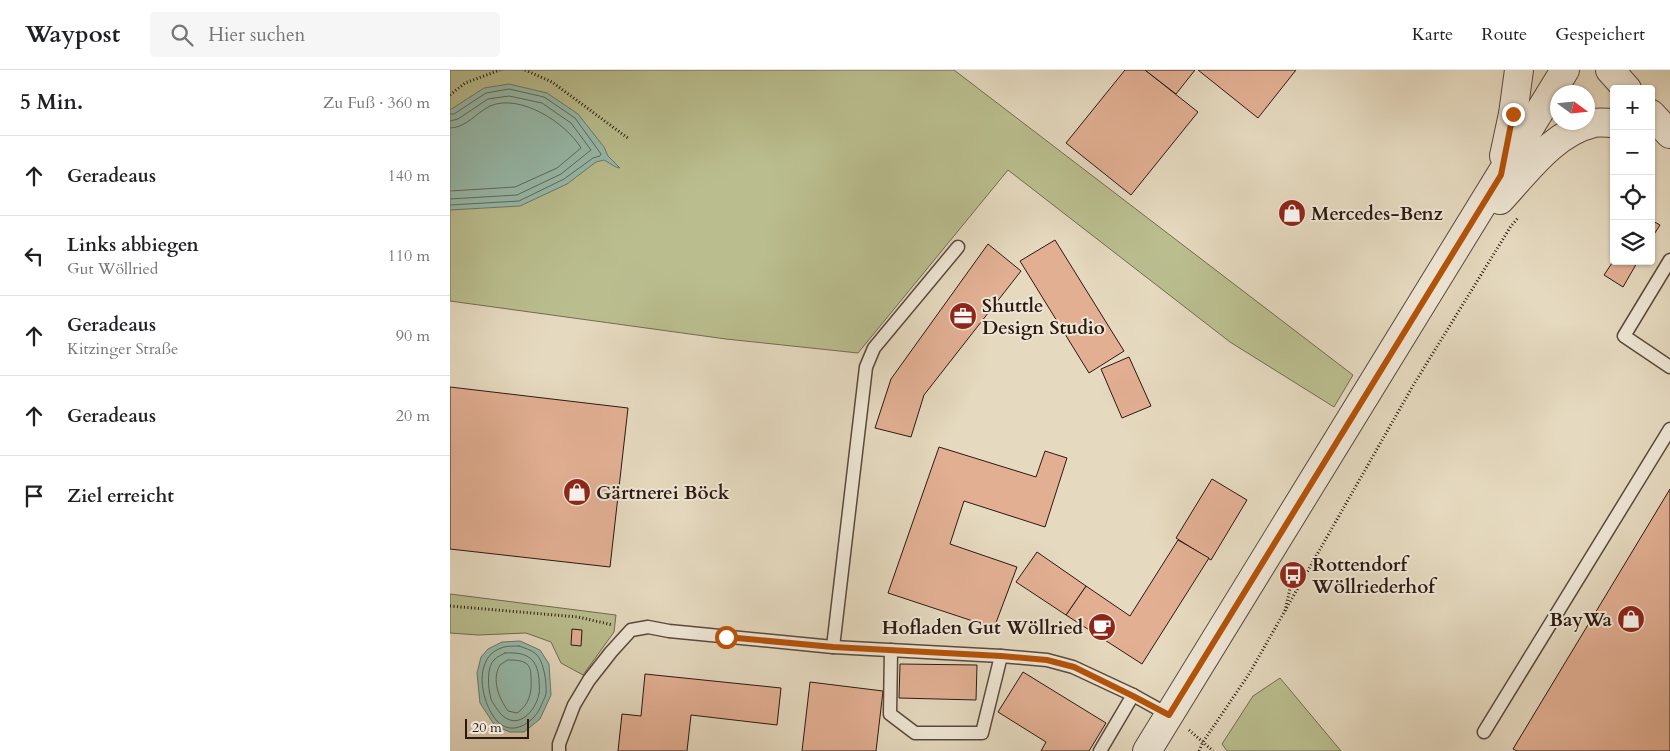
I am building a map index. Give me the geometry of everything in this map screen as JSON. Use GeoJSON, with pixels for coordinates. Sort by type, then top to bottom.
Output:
{"type":"FeatureCollection","features":[{"type":"Feature","properties":{"kind":"street"},"geometry":{"type":"LineString","coordinates":[[1501,175],[1513,114],[1519,70]]}},
{"type":"Feature","properties":{"kind":"street"},"geometry":{"type":"LineString","coordinates":[[1147,751],[1565,70]]}},
{"type":"Feature","properties":{"kind":"street"},"geometry":{"type":"LineString","coordinates":[[1610,70],[1623,85]]}},
{"type":"Feature","properties":{"kind":"street"},"geometry":{"type":"LineString","coordinates":[[1458,245],[1543,153],[1567,134],[1595,123],[1610,123]]}},
{"type":"Feature","properties":{"kind":"lane"},"geometry":{"type":"LineString","coordinates":[[833,647],[866,368],[874,348],[958,247]]}},
{"type":"Feature","properties":{"kind":"lane"},"geometry":{"type":"LineString","coordinates":[[1670,260],[1624,336],[1670,367]]}},
{"type":"Feature","properties":{"kind":"lane"},"geometry":{"type":"LineString","coordinates":[[1484,732],[1670,430]]}},
{"type":"Feature","properties":{"kind":"lane"},"geometry":{"type":"LineString","coordinates":[[559,751],[559,744],[574,705],[589,680],[631,630],[648,627],[688,633],[833,647],[1047,660],[1074,667],[1169,715]]}},
{"type":"Feature","properties":{"kind":"lane"},"geometry":{"type":"LineString","coordinates":[[891,650],[890,714],[916,733],[982,733],[1001,656]]}},
{"type":"Feature","properties":{"kind":"lane"},"geometry":{"type":"LineString","coordinates":[[1100,751],[1133,696]]}},
{"type":"Feature","properties":{"kind":"path"},"geometry":{"type":"LineString","coordinates":[[450,95],[465,83],[500,70]]}},
{"type":"Feature","properties":{"kind":"path"},"geometry":{"type":"LineString","coordinates":[[524,70],[552,82],[629,140]]}},
{"type":"Feature","properties":{"kind":"path"},"geometry":{"type":"LineString","coordinates":[[1199,751],[1203,742],[1249,674],[1284,615],[1414,384],[1511,226],[1524,212]]}},
{"type":"Feature","properties":{"kind":"path"},"geometry":{"type":"LineString","coordinates":[[1284,615],[1293,575]]}},
{"type":"Feature","properties":{"kind":"path"},"geometry":{"type":"LineString","coordinates":[[450,606],[578,618],[631,630]]}},
{"type":"Feature","properties":{"kind":"path"},"geometry":{"type":"LineString","coordinates":[[1169,715],[1213,751]]}},
{"type":"Feature","properties":{"kind":"shaded area"},"geometry":{"type":"Polygon","coordinates":[[[450,70],[954,70],[1353,375],[1334,407],[1230,342],[1008,170],[858,353],[726,339],[450,301],[450,70]]]}},
{"type":"Feature","properties":{"kind":"shaded area"},"geometry":{"type":"Polygon","coordinates":[[[450,594],[616,615],[614,632],[583,675],[561,663],[551,642],[526,633],[478,635],[450,633],[450,594]]]}},
{"type":"Feature","properties":{"kind":"shaded area"},"geometry":{"type":"Polygon","coordinates":[[[1280,678],[1341,751],[1227,751],[1222,744],[1253,696],[1280,678]]]}},
{"type":"Feature","properties":{"kind":"water"},"geometry":{"type":"Polygon","coordinates":[[[509,84],[547,93],[578,114],[604,147],[608,156],[620,168],[604,160],[596,162],[567,184],[520,206],[450,210],[450,110],[484,88],[509,84]]]}},
{"type":"Feature","properties":{"kind":"water"},"geometry":{"type":"Polygon","coordinates":[[[520,641],[540,650],[549,664],[551,695],[540,719],[524,732],[510,732],[495,726],[480,703],[477,673],[481,657],[488,649],[502,642],[520,641]]]}},
{"type":"Feature","properties":{"kind":"building"},"geometry":{"type":"Polygon","coordinates":[[[1125,70],[1145,70],[1198,112],[1131,195],[1066,143],[1125,70]]]}},
{"type":"Feature","properties":{"kind":"building"},"geometry":{"type":"Polygon","coordinates":[[[1145,70],[1195,70],[1176,94],[1145,70]]]}},
{"type":"Feature","properties":{"kind":"building"},"geometry":{"type":"Polygon","coordinates":[[[1198,70],[1296,70],[1258,118],[1198,70]]]}},
{"type":"Feature","properties":{"kind":"building"},"geometry":{"type":"Polygon","coordinates":[[[1655,222],[1660,225],[1655,233],[1655,222]]]}},
{"type":"Feature","properties":{"kind":"building"},"geometry":{"type":"Polygon","coordinates":[[[1055,240],[1124,351],[1089,373],[1020,261],[1055,240]]]}},
{"type":"Feature","properties":{"kind":"building"},"geometry":{"type":"Polygon","coordinates":[[[988,244],[1021,271],[924,395],[911,437],[875,428],[891,379],[988,244]]]}},
{"type":"Feature","properties":{"kind":"building"},"geometry":{"type":"Polygon","coordinates":[[[1611,265],[1636,265],[1623,287],[1604,275],[1611,265]]]}},
{"type":"Feature","properties":{"kind":"building"},"geometry":{"type":"Polygon","coordinates":[[[1129,357],[1151,406],[1122,418],[1101,369],[1129,357]]]}},
{"type":"Feature","properties":{"kind":"building"},"geometry":{"type":"Polygon","coordinates":[[[450,387],[628,408],[610,567],[450,549],[450,387]]]}},
{"type":"Feature","properties":{"kind":"building"},"geometry":{"type":"Polygon","coordinates":[[[939,447],[1036,477],[1045,451],[1067,458],[1045,527],[964,501],[950,544],[1017,567],[994,628],[888,593],[939,447]]]}},
{"type":"Feature","properties":{"kind":"building"},"geometry":{"type":"Polygon","coordinates":[[[1212,479],[1247,500],[1211,560],[1176,538],[1212,479]]]}},
{"type":"Feature","properties":{"kind":"building","name":"BayWa"},"geometry":{"type":"Polygon","coordinates":[[[1670,489],[1670,751],[1517,751],[1513,749],[1670,489]]]}},
{"type":"Feature","properties":{"kind":"building"},"geometry":{"type":"Polygon","coordinates":[[[1178,540],[1209,558],[1142,664],[1066,615],[1086,586],[1130,616],[1178,540]]]}},
{"type":"Feature","properties":{"kind":"building"},"geometry":{"type":"Polygon","coordinates":[[[1037,552],[1086,586],[1066,615],[1016,582],[1037,552]]]}},
{"type":"Feature","properties":{"kind":"building"},"geometry":{"type":"Polygon","coordinates":[[[572,629],[582,630],[581,646],[571,645],[572,629]]]}},
{"type":"Feature","properties":{"kind":"building"},"geometry":{"type":"Polygon","coordinates":[[[900,664],[977,665],[976,700],[899,698],[900,664]]]}},
{"type":"Feature","properties":{"kind":"building"},"geometry":{"type":"Polygon","coordinates":[[[1023,672],[1106,723],[1089,751],[1041,751],[1046,742],[998,712],[1023,672]]]}},
{"type":"Feature","properties":{"kind":"building"},"geometry":{"type":"Polygon","coordinates":[[[645,674],[781,688],[777,725],[691,715],[687,751],[618,751],[622,714],[641,716],[645,674]]]}},
{"type":"Feature","properties":{"kind":"building"},"geometry":{"type":"Polygon","coordinates":[[[810,682],[883,691],[876,751],[802,751],[810,682]]]}},
{"type":"Feature","properties":{"kind":"place","name":"Mercedes-Benz"},"geometry":{"type":"Point","coordinates":[1292,213]}},
{"type":"Feature","properties":{"kind":"place","name":"Shuttle Design Studio"},"geometry":{"type":"Point","coordinates":[963,316]}},
{"type":"Feature","properties":{"kind":"place","name":"Gärtnerei Böck"},"geometry":{"type":"Point","coordinates":[577,492]}},
{"type":"Feature","properties":{"kind":"place","name":"Rottendorf Wöllriederhof"},"geometry":{"type":"Point","coordinates":[1293,575]}},
{"type":"Feature","properties":{"kind":"place","name":"BayWa"},"geometry":{"type":"Point","coordinates":[1631,619]}},
{"type":"Feature","properties":{"kind":"place","name":"Hofladen Gut Wöllried"},"geometry":{"type":"Point","coordinates":[1102,627]}},
{"type":"Feature","properties":{"kind":"route"},"geometry":{"type":"LineString","coordinates":[[726,637],[833,647],[1047,660],[1074,667],[1169,715],[1263,559],[1501,175],[1513,114]]}}]}
